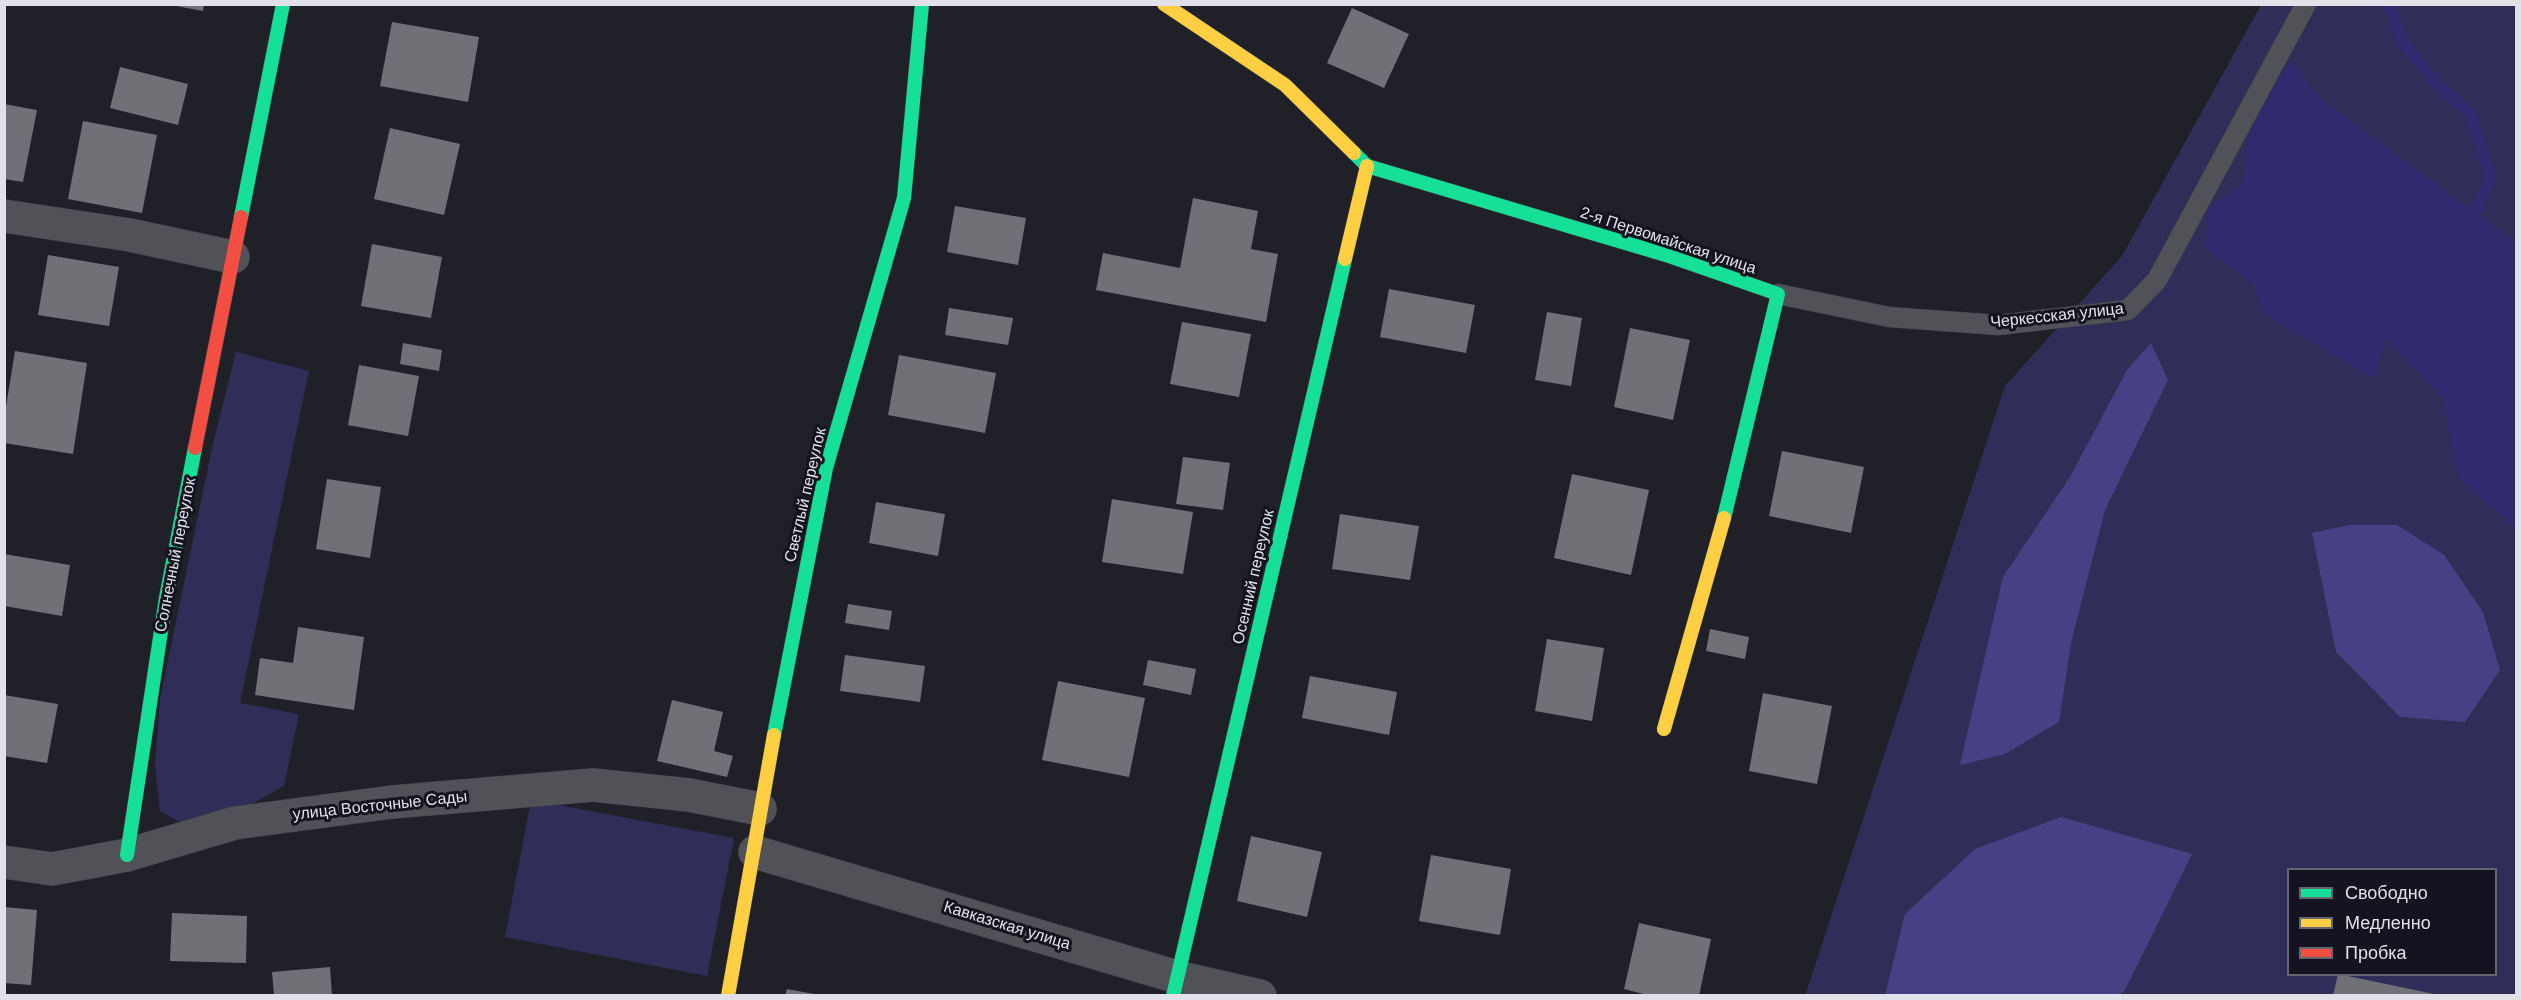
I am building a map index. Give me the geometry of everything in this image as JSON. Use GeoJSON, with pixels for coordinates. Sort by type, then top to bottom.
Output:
{"type":"FeatureCollection","features":[{"type":"Feature","properties":{"kind":"street","name":"Солнечный переулок"},"geometry":{"type":"LineString","coordinates":[[127,855],[166,598],[283,4]]}},
{"type":"Feature","properties":{"kind":"street","name":"Светлый переулок"},"geometry":{"type":"LineString","coordinates":[[728,996],[755,852],[760,809],[826,468],[904,198],[922,4]]}},
{"type":"Feature","properties":{"kind":"street","name":"2-я Первомайская улица"},"geometry":{"type":"LineString","coordinates":[[1164,4],[1285,85],[1367,166],[1666,255],[1778,294]]}},
{"type":"Feature","properties":{"kind":"street","name":"Осенний переулок"},"geometry":{"type":"LineString","coordinates":[[1175,986],[1367,166]]}},
{"type":"Feature","properties":{"kind":"street"},"geometry":{"type":"LineString","coordinates":[[4,216],[130,235],[233,257]]}},
{"type":"Feature","properties":{"kind":"street"},"geometry":{"type":"LineString","coordinates":[[1664,729],[1714,559],[1778,294]]}},
{"type":"Feature","properties":{"kind":"street","name":"улица Восточные Сады"},"geometry":{"type":"LineString","coordinates":[[4,862],[52,869],[127,855],[235,823],[392,802],[593,784],[689,795],[760,809]]}},
{"type":"Feature","properties":{"kind":"street","name":"Кавказcкая улица"},"geometry":{"type":"LineString","coordinates":[[755,852],[1175,986],[1260,996]]}},
{"type":"Feature","properties":{"kind":"lane","name":"Черкесская улица"},"geometry":{"type":"LineString","coordinates":[[1778,294],[1889,317],[1998,325],[2128,310],[2157,280],[2306,4]]}},
{"type":"Feature","properties":{"kind":"shaded area"},"geometry":{"type":"Polygon","coordinates":[[[2261,5],[2516,5],[2516,995],[1805,996],[2005,386],[2122,256],[2261,5]]]}},
{"type":"Feature","properties":{"kind":"shaded area"},"geometry":{"type":"Polygon","coordinates":[[[2290,59],[2318,96],[2516,243],[2516,528],[2459,480],[2443,399],[2386,339],[2375,379],[2264,315],[2254,285],[2205,248],[2209,208],[2243,183],[2249,133],[2290,59]]]}},
{"type":"Feature","properties":{"kind":"shaded area"},"geometry":{"type":"Polygon","coordinates":[[[2151,343],[2168,380],[2105,510],[2071,643],[2059,722],[2005,754],[1960,765],[2003,577],[2070,477],[2127,370],[2151,343]]]}},
{"type":"Feature","properties":{"kind":"shaded area"},"geometry":{"type":"Polygon","coordinates":[[[236,352],[309,371],[240,703],[299,714],[284,786],[245,808],[208,820],[178,821],[160,811],[155,765],[160,699],[212,448],[236,352]]]}},
{"type":"Feature","properties":{"kind":"shaded area"},"geometry":{"type":"Polygon","coordinates":[[[2349,525],[2397,525],[2444,555],[2483,612],[2500,670],[2465,722],[2400,717],[2336,652],[2312,533],[2349,525]]]}},
{"type":"Feature","properties":{"kind":"shaded area"},"geometry":{"type":"Polygon","coordinates":[[[531,800],[734,838],[707,976],[505,937],[531,800]]]}},
{"type":"Feature","properties":{"kind":"shaded area"},"geometry":{"type":"Polygon","coordinates":[[[2061,817],[2192,854],[2125,990],[2117,996],[1885,995],[1905,914],[1975,849],[2061,817]]]}},
{"type":"Feature","properties":{"kind":"building"},"geometry":{"type":"Polygon","coordinates":[[[165,4],[204,4],[203,11],[165,4]]]}},
{"type":"Feature","properties":{"kind":"building"},"geometry":{"type":"Polygon","coordinates":[[[1352,8],[1409,34],[1384,88],[1327,63],[1352,8]]]}},
{"type":"Feature","properties":{"kind":"building"},"geometry":{"type":"Polygon","coordinates":[[[392,22],[479,37],[468,102],[380,86],[392,22]]]}},
{"type":"Feature","properties":{"kind":"building"},"geometry":{"type":"Polygon","coordinates":[[[120,67],[188,84],[178,125],[110,108],[120,67]]]}},
{"type":"Feature","properties":{"kind":"building"},"geometry":{"type":"Polygon","coordinates":[[[4,104],[37,110],[23,182],[4,179],[4,104]]]}},
{"type":"Feature","properties":{"kind":"building"},"geometry":{"type":"Polygon","coordinates":[[[83,121],[157,135],[142,213],[68,199],[83,121]]]}},
{"type":"Feature","properties":{"kind":"building"},"geometry":{"type":"Polygon","coordinates":[[[390,128],[460,144],[444,215],[374,199],[390,128]]]}},
{"type":"Feature","properties":{"kind":"building"},"geometry":{"type":"Polygon","coordinates":[[[1193,198],[1258,211],[1251,249],[1278,254],[1266,322],[1096,290],[1103,253],[1180,268],[1193,198]]]}},
{"type":"Feature","properties":{"kind":"building"},"geometry":{"type":"Polygon","coordinates":[[[955,206],[1026,218],[1018,265],[947,252],[955,206]]]}},
{"type":"Feature","properties":{"kind":"building"},"geometry":{"type":"Polygon","coordinates":[[[372,244],[442,257],[431,318],[361,306],[372,244]]]}},
{"type":"Feature","properties":{"kind":"building"},"geometry":{"type":"Polygon","coordinates":[[[48,255],[119,267],[109,326],[38,315],[48,255]]]}},
{"type":"Feature","properties":{"kind":"building"},"geometry":{"type":"Polygon","coordinates":[[[1389,289],[1475,305],[1466,353],[1380,337],[1389,289]]]}},
{"type":"Feature","properties":{"kind":"building"},"geometry":{"type":"Polygon","coordinates":[[[949,308],[1013,318],[1008,345],[945,335],[949,308]]]}},
{"type":"Feature","properties":{"kind":"building"},"geometry":{"type":"Polygon","coordinates":[[[1547,312],[1582,318],[1571,386],[1535,380],[1547,312]]]}},
{"type":"Feature","properties":{"kind":"building"},"geometry":{"type":"Polygon","coordinates":[[[1182,322],[1251,334],[1239,397],[1170,384],[1182,322]]]}},
{"type":"Feature","properties":{"kind":"building"},"geometry":{"type":"Polygon","coordinates":[[[1630,328],[1690,340],[1673,420],[1614,407],[1630,328]]]}},
{"type":"Feature","properties":{"kind":"building"},"geometry":{"type":"Polygon","coordinates":[[[403,343],[442,350],[439,371],[400,364],[403,343]]]}},
{"type":"Feature","properties":{"kind":"building"},"geometry":{"type":"Polygon","coordinates":[[[15,351],[87,363],[73,454],[4,443],[4,419],[15,351]]]}},
{"type":"Feature","properties":{"kind":"building"},"geometry":{"type":"Polygon","coordinates":[[[899,355],[996,373],[985,433],[888,415],[899,355]]]}},
{"type":"Feature","properties":{"kind":"building"},"geometry":{"type":"Polygon","coordinates":[[[359,365],[419,376],[408,436],[348,425],[359,365]]]}},
{"type":"Feature","properties":{"kind":"building"},"geometry":{"type":"Polygon","coordinates":[[[1782,451],[1864,467],[1851,533],[1769,516],[1782,451]]]}},
{"type":"Feature","properties":{"kind":"building"},"geometry":{"type":"Polygon","coordinates":[[[1183,457],[1230,463],[1223,510],[1176,504],[1183,457]]]}},
{"type":"Feature","properties":{"kind":"building"},"geometry":{"type":"Polygon","coordinates":[[[1572,474],[1649,490],[1631,575],[1554,558],[1572,474]]]}},
{"type":"Feature","properties":{"kind":"building"},"geometry":{"type":"Polygon","coordinates":[[[327,479],[381,487],[370,558],[316,549],[327,479]]]}},
{"type":"Feature","properties":{"kind":"building"},"geometry":{"type":"Polygon","coordinates":[[[1112,499],[1193,512],[1183,574],[1102,562],[1112,499]]]}},
{"type":"Feature","properties":{"kind":"building"},"geometry":{"type":"Polygon","coordinates":[[[876,502],[945,514],[938,556],[869,543],[876,502]]]}},
{"type":"Feature","properties":{"kind":"building"},"geometry":{"type":"Polygon","coordinates":[[[1340,514],[1419,526],[1410,580],[1332,569],[1340,514]]]}},
{"type":"Feature","properties":{"kind":"building"},"geometry":{"type":"Polygon","coordinates":[[[4,554],[70,565],[62,616],[4,606],[4,554]]]}},
{"type":"Feature","properties":{"kind":"building"},"geometry":{"type":"Polygon","coordinates":[[[848,604],[892,611],[889,630],[845,623],[848,604]]]}},
{"type":"Feature","properties":{"kind":"building"},"geometry":{"type":"Polygon","coordinates":[[[298,627],[364,637],[354,710],[255,695],[260,658],[293,663],[298,627]]]}},
{"type":"Feature","properties":{"kind":"building"},"geometry":{"type":"Polygon","coordinates":[[[1710,629],[1749,637],[1745,659],[1706,651],[1710,629]]]}},
{"type":"Feature","properties":{"kind":"building"},"geometry":{"type":"Polygon","coordinates":[[[1547,639],[1604,648],[1592,721],[1535,711],[1547,639]]]}},
{"type":"Feature","properties":{"kind":"building"},"geometry":{"type":"Polygon","coordinates":[[[845,655],[925,666],[920,702],[840,691],[845,655]]]}},
{"type":"Feature","properties":{"kind":"building"},"geometry":{"type":"Polygon","coordinates":[[[1148,660],[1196,669],[1191,695],[1143,685],[1148,660]]]}},
{"type":"Feature","properties":{"kind":"building"},"geometry":{"type":"Polygon","coordinates":[[[1310,676],[1397,692],[1389,735],[1302,718],[1310,676]]]}},
{"type":"Feature","properties":{"kind":"building"},"geometry":{"type":"Polygon","coordinates":[[[1058,681],[1145,698],[1129,777],[1042,760],[1058,681]]]}},
{"type":"Feature","properties":{"kind":"building"},"geometry":{"type":"Polygon","coordinates":[[[1763,693],[1832,706],[1817,784],[1749,771],[1763,693]]]}},
{"type":"Feature","properties":{"kind":"building"},"geometry":{"type":"Polygon","coordinates":[[[4,695],[58,704],[47,763],[4,756],[4,695]]]}},
{"type":"Feature","properties":{"kind":"building"},"geometry":{"type":"Polygon","coordinates":[[[672,700],[723,712],[714,751],[733,756],[727,777],[657,761],[672,700]]]}},
{"type":"Feature","properties":{"kind":"building"},"geometry":{"type":"Polygon","coordinates":[[[1251,836],[1322,852],[1307,917],[1237,901],[1251,836]]]}},
{"type":"Feature","properties":{"kind":"building"},"geometry":{"type":"Polygon","coordinates":[[[1431,855],[1511,869],[1500,935],[1419,921],[1431,855]]]}},
{"type":"Feature","properties":{"kind":"building"},"geometry":{"type":"Polygon","coordinates":[[[4,907],[37,910],[31,985],[4,983],[4,907]]]}},
{"type":"Feature","properties":{"kind":"building"},"geometry":{"type":"Polygon","coordinates":[[[172,913],[247,916],[246,963],[170,961],[172,913]]]}},
{"type":"Feature","properties":{"kind":"building"},"geometry":{"type":"Polygon","coordinates":[[[1639,923],[1711,939],[1699,996],[1651,996],[1624,989],[1639,923]]]}},
{"type":"Feature","properties":{"kind":"building"},"geometry":{"type":"Polygon","coordinates":[[[330,967],[332,996],[274,996],[272,972],[330,967]]]}},
{"type":"Feature","properties":{"kind":"building"},"geometry":{"type":"Polygon","coordinates":[[[2338,976],[2348,976],[2434,994],[2434,996],[2333,996],[2338,976]]]}},
{"type":"Feature","properties":{"kind":"building"},"geometry":{"type":"Polygon","coordinates":[[[787,989],[814,994],[814,996],[785,996],[787,989]]]}},
{"type":"Feature","properties":{"kind":"waterway"},"geometry":{"type":"LineString","coordinates":[[2389,4],[2403,42],[2439,86],[2471,115],[2491,178],[2475,212]]}},
{"type":"Feature","properties":{"kind":"traffic: fast"},"geometry":{"type":"LineString","coordinates":[[241,217],[283,4]]}},
{"type":"Feature","properties":{"kind":"traffic: fast"},"geometry":{"type":"LineString","coordinates":[[774,735],[826,468],[904,198],[922,4]]}},
{"type":"Feature","properties":{"kind":"traffic: fast"},"geometry":{"type":"LineString","coordinates":[[1354,153],[1367,166],[1666,255],[1778,294],[1724,518]]}},
{"type":"Feature","properties":{"kind":"traffic: fast"},"geometry":{"type":"LineString","coordinates":[[1173,996],[1345,259]]}},
{"type":"Feature","properties":{"kind":"traffic: fast"},"geometry":{"type":"LineString","coordinates":[[127,855],[166,598],[195,448]]}},
{"type":"Feature","properties":{"kind":"traffic: slow"},"geometry":{"type":"LineString","coordinates":[[1164,4],[1285,85],[1354,153]]}},
{"type":"Feature","properties":{"kind":"traffic: slow"},"geometry":{"type":"LineString","coordinates":[[1345,259],[1367,166]]}},
{"type":"Feature","properties":{"kind":"traffic: slow"},"geometry":{"type":"LineString","coordinates":[[1664,729],[1724,518]]}},
{"type":"Feature","properties":{"kind":"traffic: slow"},"geometry":{"type":"LineString","coordinates":[[728,996],[774,735]]}},
{"type":"Feature","properties":{"kind":"traffic: jam"},"geometry":{"type":"LineString","coordinates":[[195,448],[241,217]]}}]}
